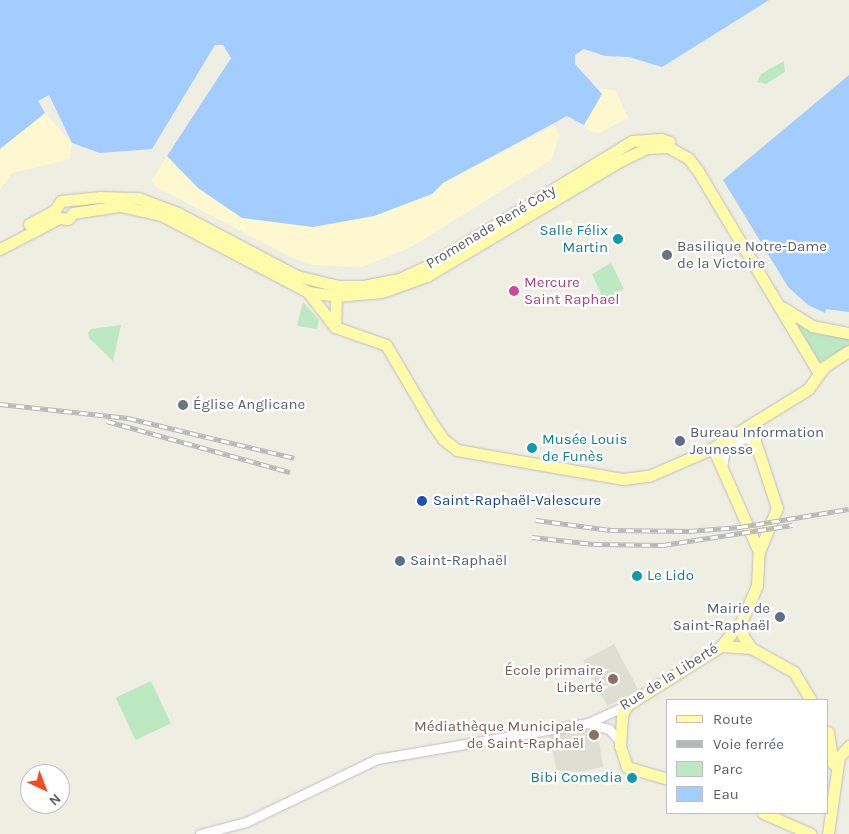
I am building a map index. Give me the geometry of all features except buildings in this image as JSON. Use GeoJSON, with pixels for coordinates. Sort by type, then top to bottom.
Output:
{"type":"FeatureCollection","features":[{"type":"Feature","properties":{"kind":"main road","name":"Promenade René Coty"},"geometry":{"type":"LineString","coordinates":[[71,208],[122,196],[154,203],[284,270],[323,283],[363,286],[413,274],[632,141],[661,139],[683,148],[702,169],[708,187]]}},
{"type":"Feature","properties":{"kind":"main road","name":"Promenade René Coty"},"geometry":{"type":"LineString","coordinates":[[311,297],[382,292],[415,282],[647,148],[668,147],[688,158],[708,187]]}},
{"type":"Feature","properties":{"kind":"main road"},"geometry":{"type":"LineString","coordinates":[[708,187],[819,373]]}},
{"type":"Feature","properties":{"kind":"main road"},"geometry":{"type":"LineString","coordinates":[[0,249],[57,214],[59,202],[71,208],[120,206],[152,212],[311,297],[335,327],[386,345],[443,439],[466,453],[608,477],[641,478],[713,448],[808,389],[819,373],[849,350]]}},
{"type":"Feature","properties":{"kind":"main road"},"geometry":{"type":"LineString","coordinates":[[0,241],[57,214],[68,219],[71,208]]}},
{"type":"Feature","properties":{"kind":"main road"},"geometry":{"type":"LineString","coordinates":[[335,327],[336,296]]}},
{"type":"Feature","properties":{"kind":"main road"},"geometry":{"type":"LineString","coordinates":[[777,304],[812,326],[849,333]]}},
{"type":"Feature","properties":{"kind":"main road"},"geometry":{"type":"LineString","coordinates":[[755,422],[755,441],[777,508],[762,546]]}},
{"type":"Feature","properties":{"kind":"main road"},"geometry":{"type":"LineString","coordinates":[[713,448],[762,546]]}},
{"type":"Feature","properties":{"kind":"main road","name":"Rue de la Liberté"},"geometry":{"type":"LineString","coordinates":[[627,705],[722,646],[741,622],[757,585],[762,546]]}},
{"type":"Feature","properties":{"kind":"main road"},"geometry":{"type":"LineString","coordinates":[[741,622],[743,636],[751,648]]}},
{"type":"Feature","properties":{"kind":"main road"},"geometry":{"type":"LineString","coordinates":[[722,646],[751,648],[794,672],[810,699]]}},
{"type":"Feature","properties":{"kind":"main road"},"geometry":{"type":"LineString","coordinates":[[627,705],[619,740],[622,757],[632,770],[666,778]]}},
{"type":"Feature","properties":{"kind":"main road"},"geometry":{"type":"LineString","coordinates":[[829,733],[849,745],[839,757],[829,812]]}},
{"type":"Feature","properties":{"kind":"main road"},"geometry":{"type":"LineString","coordinates":[[829,737],[833,757],[829,790]]}},
{"type":"Feature","properties":{"kind":"main road"},"geometry":{"type":"LineString","coordinates":[[765,814],[809,832],[827,823]]}},
{"type":"Feature","properties":{"kind":"street"},"geometry":{"type":"LineString","coordinates":[[722,467],[725,449],[744,438],[755,441]]}},
{"type":"Feature","properties":{"kind":"street","name":"Rue de la Liberté"},"geometry":{"type":"LineString","coordinates":[[588,723],[627,705]]}},
{"type":"Feature","properties":{"kind":"street"},"geometry":{"type":"LineString","coordinates":[[200,834],[246,822],[377,759],[588,723],[608,729],[619,740]]}},
{"type":"Feature","properties":{"kind":"shaded area"},"geometry":{"type":"Polygon","coordinates":[[[570,219],[574,225],[554,238],[550,232],[570,219]]]}},
{"type":"Feature","properties":{"kind":"shaded area","name":"École primaire Liberté"},"geometry":{"type":"Polygon","coordinates":[[[614,644],[638,690],[608,706],[583,660],[614,644]]]}},
{"type":"Feature","properties":{"kind":"shaded area"},"geometry":{"type":"Polygon","coordinates":[[[597,728],[603,767],[579,772],[557,770],[549,735],[597,728]]]}},
{"type":"Feature","properties":{"kind":"green space"},"geometry":{"type":"Polygon","coordinates":[[[784,61],[785,72],[766,84],[757,82],[761,74],[784,61]]]}},
{"type":"Feature","properties":{"kind":"green space"},"geometry":{"type":"Polygon","coordinates":[[[611,263],[624,289],[604,301],[592,274],[611,263]]]}},
{"type":"Feature","properties":{"kind":"green space"},"geometry":{"type":"Polygon","coordinates":[[[303,302],[319,320],[317,329],[297,326],[303,302]]]}},
{"type":"Feature","properties":{"kind":"green space"},"geometry":{"type":"Polygon","coordinates":[[[795,321],[849,336],[849,345],[819,363],[793,323],[795,321]]]}},
{"type":"Feature","properties":{"kind":"green space"},"geometry":{"type":"Polygon","coordinates":[[[121,325],[113,361],[89,338],[88,333],[91,329],[121,325]]]}},
{"type":"Feature","properties":{"kind":"green space"},"geometry":{"type":"Polygon","coordinates":[[[151,681],[171,724],[136,740],[116,697],[151,681]]]}},
{"type":"Feature","properties":{"kind":"sand"},"geometry":{"type":"Polygon","coordinates":[[[599,88],[616,91],[628,118],[599,133],[590,132],[584,125],[602,94],[599,88]]]}},
{"type":"Feature","properties":{"kind":"sand"},"geometry":{"type":"Polygon","coordinates":[[[45,113],[72,143],[70,159],[12,173],[0,190],[0,149],[45,113]]]}},
{"type":"Feature","properties":{"kind":"sand"},"geometry":{"type":"Polygon","coordinates":[[[554,126],[560,135],[551,160],[413,246],[362,267],[312,265],[291,257],[156,187],[152,180],[167,156],[198,188],[313,227],[374,216],[432,194],[443,183],[554,126]]]}},
{"type":"Feature","properties":{"kind":"water"},"geometry":{"type":"Polygon","coordinates":[[[0,0],[769,0],[662,67],[629,57],[605,56],[584,49],[575,55],[575,64],[602,94],[584,125],[567,116],[443,183],[432,194],[374,216],[313,227],[242,218],[198,188],[167,156],[231,58],[223,45],[215,45],[152,149],[100,153],[72,143],[49,95],[38,101],[45,113],[0,149],[0,0]]]}},
{"type":"Feature","properties":{"kind":"water"},"geometry":{"type":"Polygon","coordinates":[[[849,75],[849,312],[826,309],[825,313],[808,305],[788,287],[723,180],[849,75]]]}},
{"type":"Feature","properties":{"kind":"railway"},"geometry":{"type":"LineString","coordinates":[[0,404],[128,418],[294,458]]}},
{"type":"Feature","properties":{"kind":"railway"},"geometry":{"type":"LineString","coordinates":[[107,421],[290,472]]}},
{"type":"Feature","properties":{"kind":"railway"},"geometry":{"type":"LineString","coordinates":[[536,520],[610,530],[689,531],[740,527],[849,509]]}},
{"type":"Feature","properties":{"kind":"railway"},"geometry":{"type":"LineString","coordinates":[[532,537],[594,544],[663,545],[792,525]]}},
{"type":"Feature","properties":{"kind":"place","name":"Salle Félix Martin"},"geometry":{"type":"Point","coordinates":[618,239]}},
{"type":"Feature","properties":{"kind":"place","name":"Basilique Notre-Dame de la Victoire"},"geometry":{"type":"Point","coordinates":[667,255]}},
{"type":"Feature","properties":{"kind":"place","name":"Mercure Saint Raphael"},"geometry":{"type":"Point","coordinates":[514,291]}},
{"type":"Feature","properties":{"kind":"place","name":"Église Anglicane"},"geometry":{"type":"Point","coordinates":[183,405]}},
{"type":"Feature","properties":{"kind":"place","name":"Bureau Information Jeunesse"},"geometry":{"type":"Point","coordinates":[680,441]}},
{"type":"Feature","properties":{"kind":"place","name":"Musée Louis de Funès"},"geometry":{"type":"Point","coordinates":[532,448]}},
{"type":"Feature","properties":{"kind":"place","name":"Saint-Raphaël-Valescure"},"geometry":{"type":"Point","coordinates":[422,501]}},
{"type":"Feature","properties":{"kind":"place","name":"Saint-Raphaël"},"geometry":{"type":"Point","coordinates":[400,561]}},
{"type":"Feature","properties":{"kind":"place","name":"Le Lido"},"geometry":{"type":"Point","coordinates":[637,576]}},
{"type":"Feature","properties":{"kind":"place","name":"Mairie de Saint-Raphaël"},"geometry":{"type":"Point","coordinates":[780,617]}},
{"type":"Feature","properties":{"kind":"place","name":"École primaire Liberté"},"geometry":{"type":"Point","coordinates":[613,679]}},
{"type":"Feature","properties":{"kind":"place","name":"Médiathèque Municipale de Saint-Raphaël"},"geometry":{"type":"Point","coordinates":[594,735]}},
{"type":"Feature","properties":{"kind":"place","name":"Bibi Comedia"},"geometry":{"type":"Point","coordinates":[632,778]}}]}
